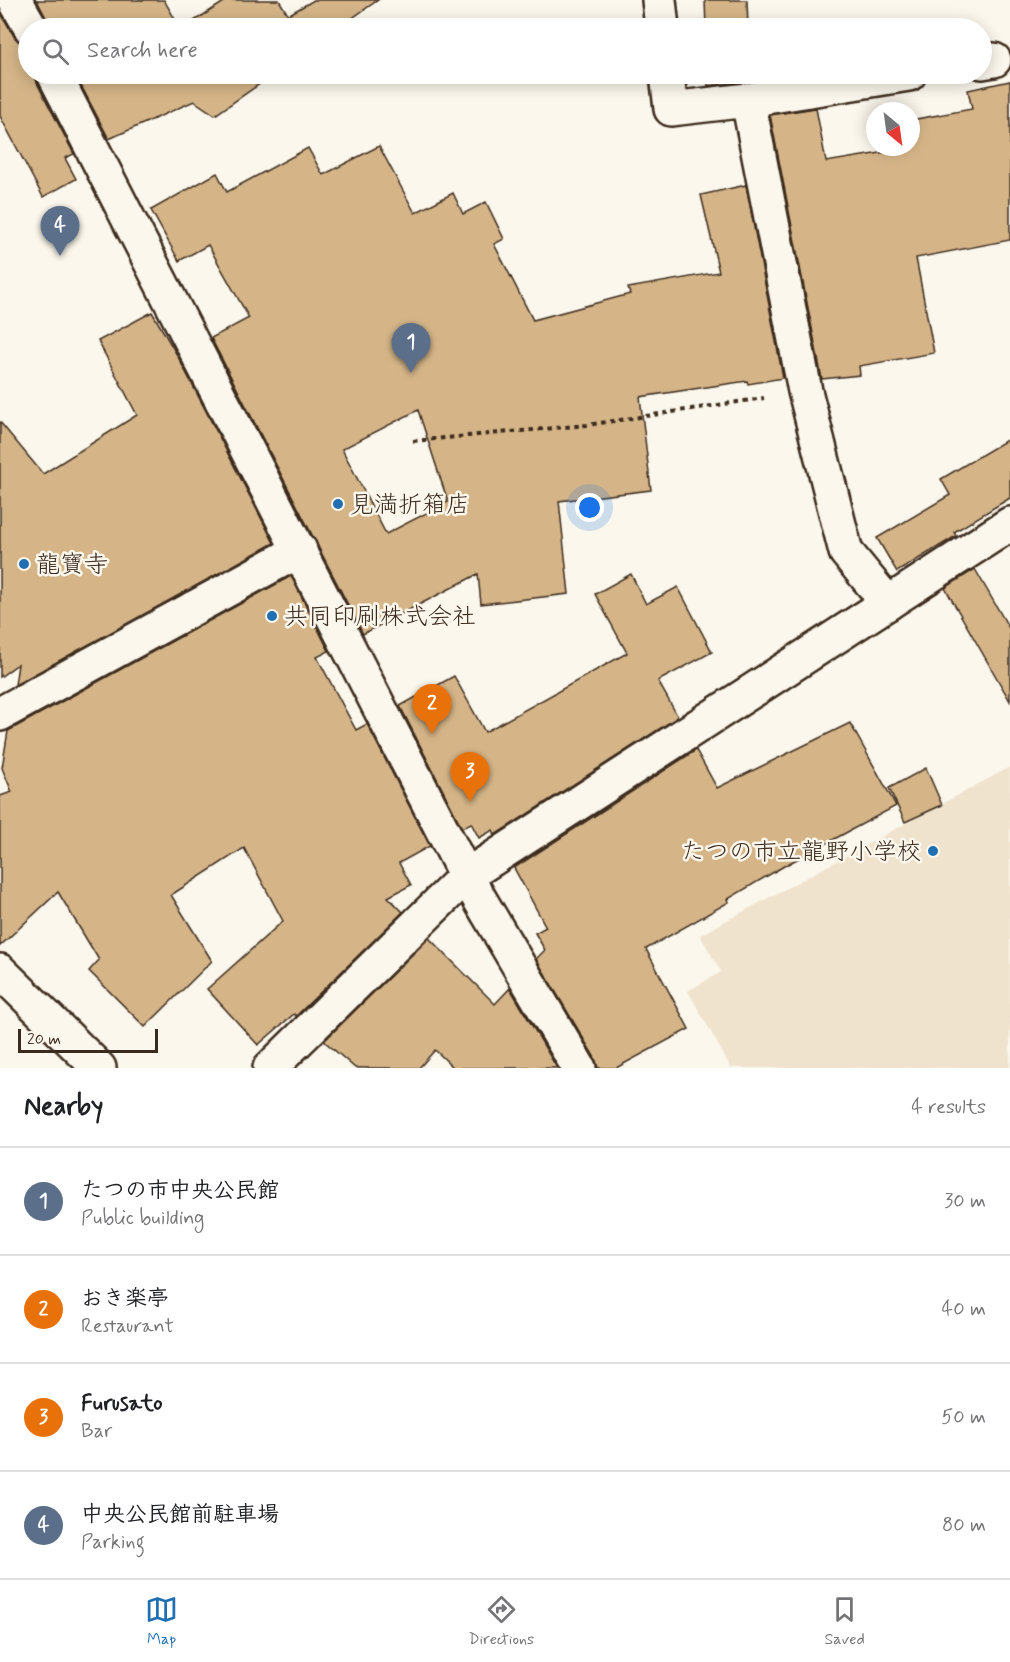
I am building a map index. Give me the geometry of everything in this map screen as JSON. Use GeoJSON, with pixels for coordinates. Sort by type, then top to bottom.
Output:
{"type":"FeatureCollection","features":[{"type":"Feature","properties":{"kind":"street"},"geometry":{"type":"LineString","coordinates":[[659,0],[661,18]]}},
{"type":"Feature","properties":{"kind":"street"},"geometry":{"type":"LineString","coordinates":[[59,84],[466,876],[579,1068]]}},
{"type":"Feature","properties":{"kind":"street"},"geometry":{"type":"LineString","coordinates":[[668,84],[671,109],[748,100],[847,84]]}},
{"type":"Feature","properties":{"kind":"street"},"geometry":{"type":"LineString","coordinates":[[748,100],[805,392],[846,552],[888,603]]}},
{"type":"Feature","properties":{"kind":"street"},"geometry":{"type":"LineString","coordinates":[[270,1068],[466,876],[1010,524]]}},
{"type":"Feature","properties":{"kind":"street"},"geometry":{"type":"LineString","coordinates":[[0,714],[300,550]]}},
{"type":"Feature","properties":{"kind":"street"},"geometry":{"type":"LineString","coordinates":[[0,971],[99,1068]]}},
{"type":"Feature","properties":{"kind":"path"},"geometry":{"type":"LineString","coordinates":[[413,441],[587,425],[805,392]]}},
{"type":"Feature","properties":{"kind":"shaded area","name":"たつの市立龍野小学校"},"geometry":{"type":"Polygon","coordinates":[[[1010,767],[1010,1068],[731,1068],[688,991],[721,972],[700,935],[1010,767]]]}},
{"type":"Feature","properties":{"kind":"building"},"geometry":{"type":"Polygon","coordinates":[[[37,0],[164,0],[174,18],[45,18],[37,0]]]}},
{"type":"Feature","properties":{"kind":"building"},"geometry":{"type":"Polygon","coordinates":[[[227,0],[279,0],[288,15],[314,0],[378,0],[352,18],[199,18],[227,0]]]}},
{"type":"Feature","properties":{"kind":"building"},"geometry":{"type":"Polygon","coordinates":[[[705,0],[747,0],[748,18],[706,18],[705,0]]]}},
{"type":"Feature","properties":{"kind":"building"},"geometry":{"type":"Polygon","coordinates":[[[0,12],[18,40],[18,84],[38,84],[74,154],[65,158],[76,179],[43,197],[0,116],[0,12]]]}},
{"type":"Feature","properties":{"kind":"building"},"geometry":{"type":"Polygon","coordinates":[[[1010,81],[1010,240],[916,258],[934,353],[859,366],[860,375],[822,379],[770,115],[816,108],[826,162],[866,155],[920,156],[920,118],[972,109],[968,90],[1010,81]]]}},
{"type":"Feature","properties":{"kind":"building"},"geometry":{"type":"Polygon","coordinates":[[[80,84],[260,84],[215,115],[194,101],[109,139],[80,84]]]}},
{"type":"Feature","properties":{"kind":"building"},"geometry":{"type":"Polygon","coordinates":[[[379,146],[415,213],[453,193],[463,214],[486,202],[504,239],[494,244],[533,320],[630,294],[628,288],[719,272],[701,195],[746,185],[783,378],[640,397],[651,490],[559,501],[569,594],[481,604],[478,574],[363,634],[211,338],[249,318],[208,245],[179,261],[151,210],[217,173],[227,192],[308,148],[323,175],[379,146]],[[418,410],[342,449],[386,534],[448,502],[418,410]]]}},
{"type":"Feature","properties":{"kind":"building"},"geometry":{"type":"Polygon","coordinates":[[[152,312],[177,355],[274,543],[15,685],[18,664],[0,677],[0,422],[43,474],[137,415],[98,341],[152,312]]]}},
{"type":"Feature","properties":{"kind":"building"},"geometry":{"type":"Polygon","coordinates":[[[1010,438],[1010,498],[954,532],[956,536],[897,572],[877,538],[950,495],[941,479],[1010,438]]]}},
{"type":"Feature","properties":{"kind":"building"},"geometry":{"type":"Polygon","coordinates":[[[975,569],[1010,630],[1010,701],[945,588],[975,569]]]}},
{"type":"Feature","properties":{"kind":"building"},"geometry":{"type":"Polygon","coordinates":[[[631,574],[646,604],[678,587],[712,652],[658,681],[678,717],[495,835],[493,830],[479,838],[471,823],[462,828],[400,706],[454,676],[485,732],[627,653],[595,594],[631,574]]]}},
{"type":"Feature","properties":{"kind":"building"},"geometry":{"type":"Polygon","coordinates":[[[291,576],[329,651],[317,657],[356,730],[367,724],[430,846],[399,863],[411,885],[388,897],[403,912],[296,1016],[294,1014],[258,1045],[207,989],[283,921],[244,848],[171,895],[212,961],[145,1027],[89,971],[99,960],[58,892],[0,946],[0,796],[12,792],[2,768],[8,731],[291,576]]]}},
{"type":"Feature","properties":{"kind":"building"},"geometry":{"type":"Polygon","coordinates":[[[850,723],[896,806],[784,866],[728,899],[729,902],[646,949],[689,1029],[616,1068],[598,1068],[595,1058],[536,959],[545,950],[535,933],[546,927],[514,868],[696,750],[717,788],[850,723]]]}},
{"type":"Feature","properties":{"kind":"building"},"geometry":{"type":"Polygon","coordinates":[[[926,768],[942,805],[905,822],[889,788],[926,768]]]}},
{"type":"Feature","properties":{"kind":"building"},"geometry":{"type":"Polygon","coordinates":[[[429,938],[495,1004],[510,988],[557,1068],[454,1068],[435,1050],[419,1068],[355,1068],[324,1041],[429,938]]]}},
{"type":"Feature","properties":{"kind":"place","name":"中央公民館前駐車場"},"geometry":{"type":"Point","coordinates":[60,256]}},
{"type":"Feature","properties":{"kind":"place","name":"たつの市中央公民館"},"geometry":{"type":"Point","coordinates":[411,373]}},
{"type":"Feature","properties":{"kind":"place","name":"見満折箱店"},"geometry":{"type":"Point","coordinates":[338,504]}},
{"type":"Feature","properties":{"kind":"place","name":"龍寶寺"},"geometry":{"type":"Point","coordinates":[24,564]}},
{"type":"Feature","properties":{"kind":"place","name":"共同印刷株式会社"},"geometry":{"type":"Point","coordinates":[272,616]}},
{"type":"Feature","properties":{"kind":"place","name":"おき楽亭"},"geometry":{"type":"Point","coordinates":[432,734]}},
{"type":"Feature","properties":{"kind":"place","name":"Furusato"},"geometry":{"type":"Point","coordinates":[470,802]}},
{"type":"Feature","properties":{"kind":"place","name":"たつの市立龍野小学校"},"geometry":{"type":"Point","coordinates":[933,851]}}]}
